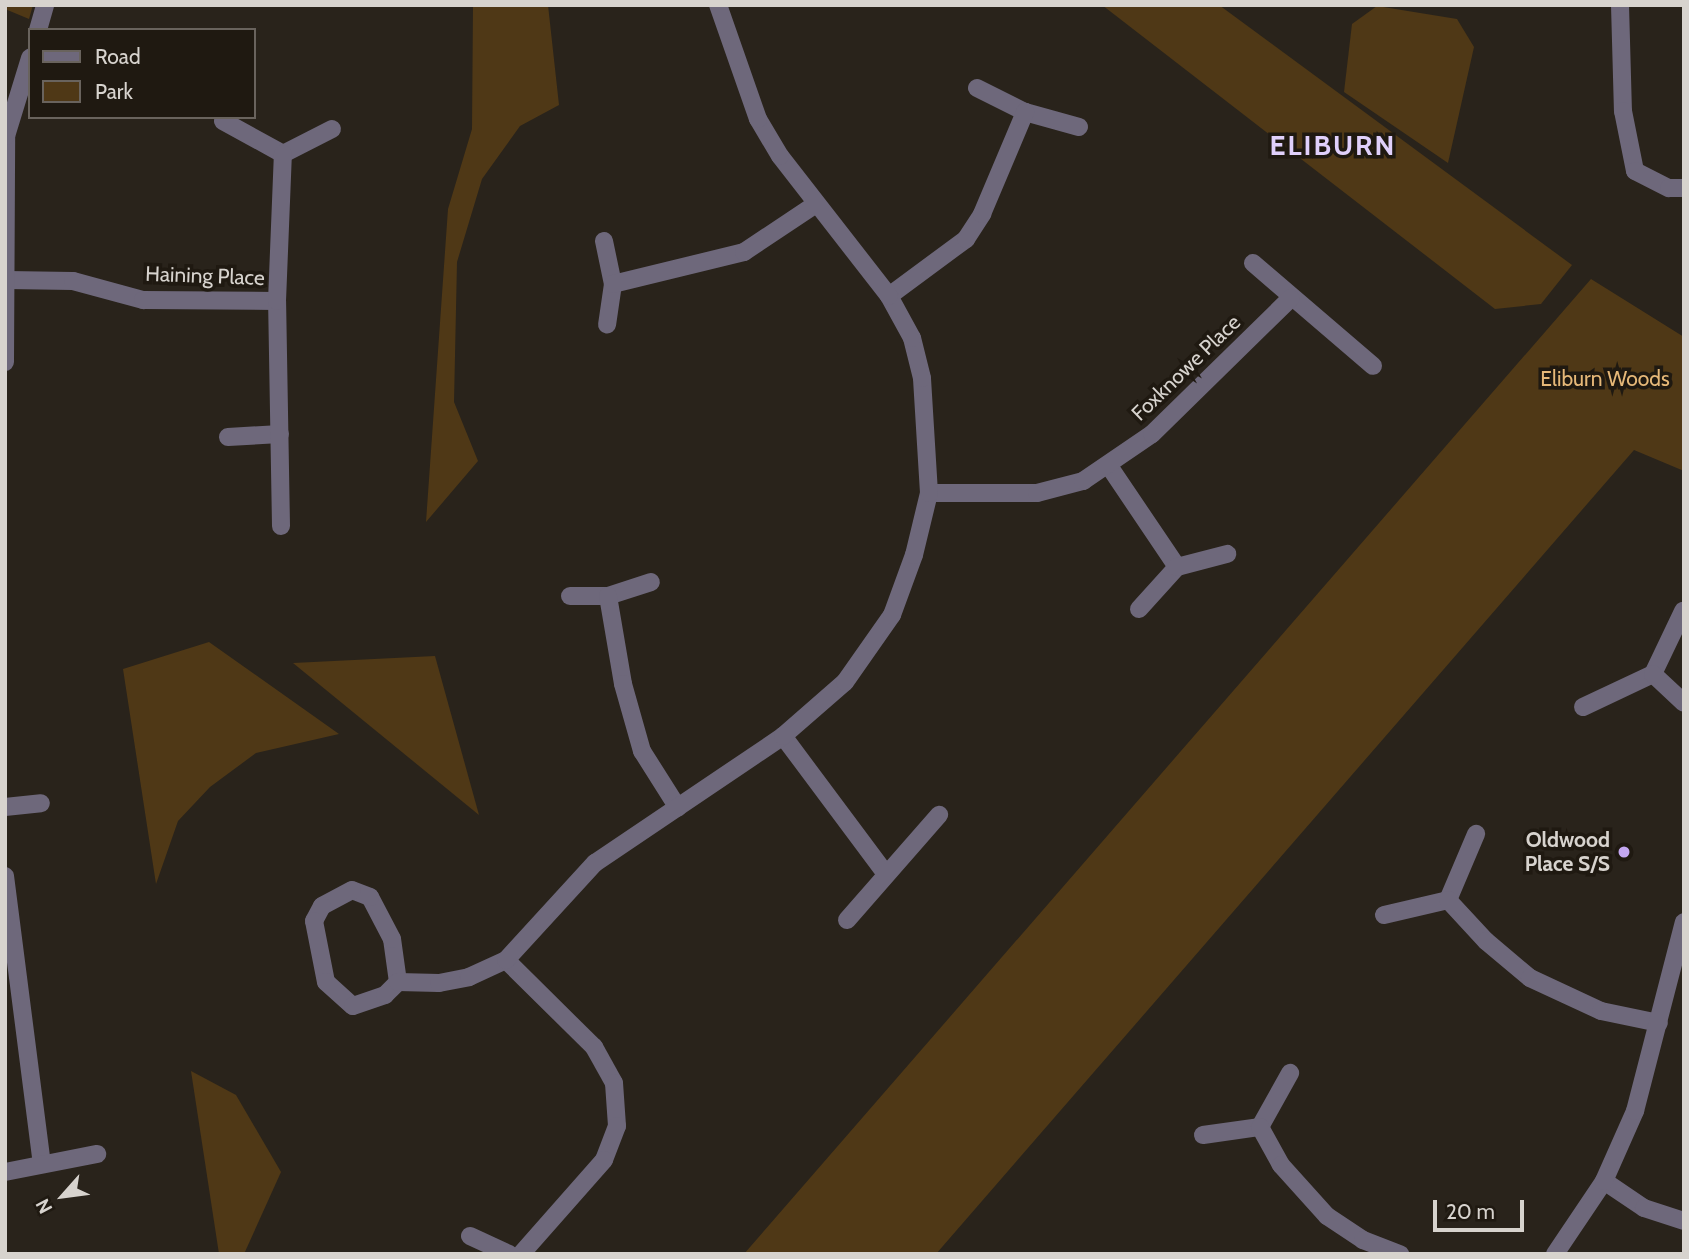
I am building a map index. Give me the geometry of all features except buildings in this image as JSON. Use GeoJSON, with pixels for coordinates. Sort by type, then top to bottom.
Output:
{"type":"FeatureCollection","features":[{"type":"Feature","properties":{"kind":"street"},"geometry":{"type":"LineString","coordinates":[[39,28],[45,5]]}},
{"type":"Feature","properties":{"kind":"street"},"geometry":{"type":"LineString","coordinates":[[398,982],[392,939],[370,897],[352,890],[322,906],[314,921],[326,982],[340,999],[353,1006],[367,1004],[398,982],[459,979],[506,960],[595,863],[783,736],[845,682],[892,615],[914,555],[929,493],[922,378],[912,338],[890,296],[816,204],[758,119],[718,5]]}},
{"type":"Feature","properties":{"kind":"street"},"geometry":{"type":"LineString","coordinates":[[1620,5],[1623,111],[1636,171],[1669,188],[1684,188]]}},
{"type":"Feature","properties":{"kind":"street"},"geometry":{"type":"LineString","coordinates":[[5,362],[6,136],[28,64]]}},
{"type":"Feature","properties":{"kind":"street"},"geometry":{"type":"LineString","coordinates":[[977,88],[1025,112],[1079,127]]}},
{"type":"Feature","properties":{"kind":"street"},"geometry":{"type":"LineString","coordinates":[[890,296],[966,239],[982,214],[1025,112]]}},
{"type":"Feature","properties":{"kind":"street"},"geometry":{"type":"LineString","coordinates":[[223,121],[283,154],[332,128]]}},
{"type":"Feature","properties":{"kind":"street","name":"Haining Place"},"geometry":{"type":"LineString","coordinates":[[281,526],[277,301],[283,154]]}},
{"type":"Feature","properties":{"kind":"street"},"geometry":{"type":"LineString","coordinates":[[613,284],[744,252],[816,204]]}},
{"type":"Feature","properties":{"kind":"street"},"geometry":{"type":"LineString","coordinates":[[604,241],[613,284],[607,324]]}},
{"type":"Feature","properties":{"kind":"street"},"geometry":{"type":"LineString","coordinates":[[1253,263],[1373,366]]}},
{"type":"Feature","properties":{"kind":"street","name":"Haining Place"},"geometry":{"type":"LineString","coordinates":[[7,279],[73,281],[143,300],[277,301]]}},
{"type":"Feature","properties":{"kind":"street","name":"Foxknowe Place"},"geometry":{"type":"LineString","coordinates":[[929,493],[1037,493],[1083,481],[1109,466],[1152,434],[1291,298]]}},
{"type":"Feature","properties":{"kind":"street"},"geometry":{"type":"LineString","coordinates":[[228,437],[280,434]]}},
{"type":"Feature","properties":{"kind":"street"},"geometry":{"type":"LineString","coordinates":[[1109,466],[1177,567]]}},
{"type":"Feature","properties":{"kind":"street"},"geometry":{"type":"LineString","coordinates":[[1139,609],[1177,567],[1227,554]]}},
{"type":"Feature","properties":{"kind":"street"},"geometry":{"type":"LineString","coordinates":[[570,596],[608,596],[651,582]]}},
{"type":"Feature","properties":{"kind":"street"},"geometry":{"type":"LineString","coordinates":[[608,596],[623,684],[642,751],[678,808]]}},
{"type":"Feature","properties":{"kind":"street"},"geometry":{"type":"LineString","coordinates":[[1583,707],[1653,674],[1683,611]]}},
{"type":"Feature","properties":{"kind":"street"},"geometry":{"type":"LineString","coordinates":[[1653,674],[1684,703]]}},
{"type":"Feature","properties":{"kind":"street"},"geometry":{"type":"LineString","coordinates":[[783,736],[886,874]]}},
{"type":"Feature","properties":{"kind":"street"},"geometry":{"type":"LineString","coordinates":[[5,807],[41,803]]}},
{"type":"Feature","properties":{"kind":"street"},"geometry":{"type":"LineString","coordinates":[[847,920],[939,815]]}},
{"type":"Feature","properties":{"kind":"street"},"geometry":{"type":"LineString","coordinates":[[1448,900],[1476,834]]}},
{"type":"Feature","properties":{"kind":"street"},"geometry":{"type":"LineString","coordinates":[[5,876],[13,1023],[42,1164]]}},
{"type":"Feature","properties":{"kind":"street"},"geometry":{"type":"LineString","coordinates":[[1384,915],[1448,900]]}},
{"type":"Feature","properties":{"kind":"street"},"geometry":{"type":"LineString","coordinates":[[1448,900],[1486,941],[1530,978],[1601,1011],[1659,1023]]}},
{"type":"Feature","properties":{"kind":"street"},"geometry":{"type":"LineString","coordinates":[[1555,1254],[1604,1181],[1635,1111],[1684,922]]}},
{"type":"Feature","properties":{"kind":"street"},"geometry":{"type":"LineString","coordinates":[[506,960],[594,1046],[614,1083],[617,1126],[604,1160],[521,1254]]}},
{"type":"Feature","properties":{"kind":"street"},"geometry":{"type":"LineString","coordinates":[[1260,1127],[1290,1073]]}},
{"type":"Feature","properties":{"kind":"street"},"geometry":{"type":"LineString","coordinates":[[1203,1135],[1260,1127]]}},
{"type":"Feature","properties":{"kind":"street"},"geometry":{"type":"LineString","coordinates":[[1260,1127],[1281,1165],[1326,1216],[1363,1240],[1400,1254]]}},
{"type":"Feature","properties":{"kind":"street"},"geometry":{"type":"LineString","coordinates":[[5,1172],[97,1154]]}},
{"type":"Feature","properties":{"kind":"street"},"geometry":{"type":"LineString","coordinates":[[1604,1181],[1644,1208],[1684,1222]]}},
{"type":"Feature","properties":{"kind":"street"},"geometry":{"type":"LineString","coordinates":[[470,1236],[509,1254]]}},
{"type":"Feature","properties":{"kind":"green space"},"geometry":{"type":"Polygon","coordinates":[[[5,5],[33,5],[29,19],[5,9],[5,5]]]}},
{"type":"Feature","properties":{"kind":"green space"},"geometry":{"type":"Polygon","coordinates":[[[473,5],[548,5],[559,105],[520,126],[482,179],[457,262],[454,402],[478,461],[426,522],[448,209],[472,129],[473,5]]]}},
{"type":"Feature","properties":{"kind":"green space"},"geometry":{"type":"Polygon","coordinates":[[[1102,5],[1219,5],[1572,265],[1541,304],[1495,309],[1102,5]]]}},
{"type":"Feature","properties":{"kind":"green space"},"geometry":{"type":"Polygon","coordinates":[[[1377,6],[1457,19],[1474,47],[1448,163],[1344,92],[1352,24],[1377,6]]]}},
{"type":"Feature","properties":{"kind":"green space","name":"Eliburn Woods"},"geometry":{"type":"Polygon","coordinates":[[[1591,279],[1684,337],[1684,471],[1634,450],[936,1254],[744,1254],[1591,279]]]}},
{"type":"Feature","properties":{"kind":"green space"},"geometry":{"type":"Polygon","coordinates":[[[209,642],[339,734],[256,753],[210,787],[178,821],[156,884],[123,669],[209,642]]]}},
{"type":"Feature","properties":{"kind":"green space"},"geometry":{"type":"Polygon","coordinates":[[[435,656],[479,815],[293,663],[435,656]]]}},
{"type":"Feature","properties":{"kind":"green space"},"geometry":{"type":"Polygon","coordinates":[[[191,1071],[236,1095],[281,1172],[244,1254],[219,1254],[191,1071]]]}},
{"type":"Feature","properties":{"kind":"place","name":"Oldwood Place S/S"},"geometry":{"type":"Point","coordinates":[1624,852]}},
{"type":"Feature","properties":{"kind":"district","name":"ELIBURN"},"geometry":{"type":"Point","coordinates":[1333,145]}}]}
